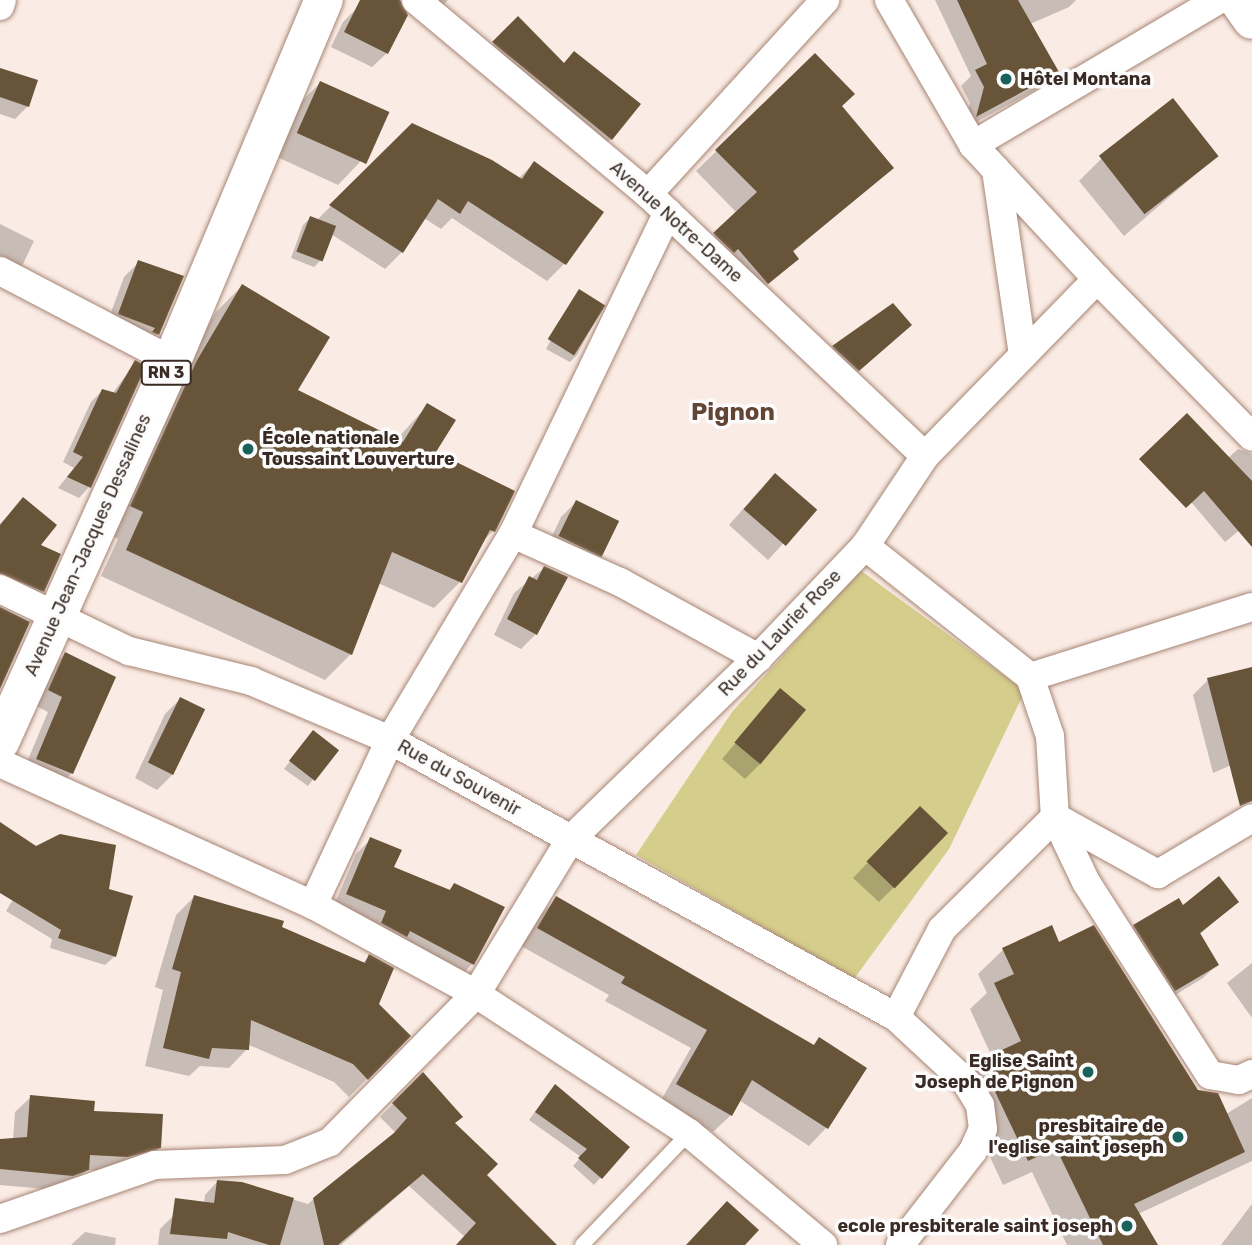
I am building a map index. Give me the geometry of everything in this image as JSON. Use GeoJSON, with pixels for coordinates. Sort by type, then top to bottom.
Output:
{"type":"FeatureCollection","features":[{"type":"Feature","properties":{"kind":"main road","name":"Avenue Jean-Jacques Dessalines"},"geometry":{"type":"LineString","coordinates":[[0,742],[55,615],[172,361],[324,0]]}},
{"type":"Feature","properties":{"kind":"main road"},"geometry":{"type":"LineString","coordinates":[[1238,0],[1252,20]]}},
{"type":"Feature","properties":{"kind":"street"},"geometry":{"type":"LineString","coordinates":[[0,6],[2,0]]}},
{"type":"Feature","properties":{"kind":"street","name":"Avenue Notre-Dame"},"geometry":{"type":"LineString","coordinates":[[416,0],[658,203],[925,456]]}},
{"type":"Feature","properties":{"kind":"street"},"geometry":{"type":"LineString","coordinates":[[313,905],[390,740],[513,534],[658,203],[824,0]]}},
{"type":"Feature","properties":{"kind":"street"},"geometry":{"type":"LineString","coordinates":[[889,0],[974,145],[1097,279],[1252,437]]}},
{"type":"Feature","properties":{"kind":"street"},"geometry":{"type":"LineString","coordinates":[[974,145],[1218,0]]}},
{"type":"Feature","properties":{"kind":"street"},"geometry":{"type":"LineString","coordinates":[[996,170],[1023,355]]}},
{"type":"Feature","properties":{"kind":"street"},"geometry":{"type":"LineString","coordinates":[[0,271],[172,361]]}},
{"type":"Feature","properties":{"kind":"street","name":"Rue du Laurier Rose"},"geometry":{"type":"LineString","coordinates":[[0,1219],[155,1165],[285,1160],[330,1142],[476,994],[570,840],[758,658],[865,546],[925,456],[1097,279]]}},
{"type":"Feature","properties":{"kind":"street"},"geometry":{"type":"LineString","coordinates":[[513,534],[620,582],[758,658]]}},
{"type":"Feature","properties":{"kind":"street"},"geometry":{"type":"LineString","coordinates":[[865,546],[1030,677],[1050,736],[1055,817],[1086,882],[1210,1075],[1240,1080],[1252,1074]]}},
{"type":"Feature","properties":{"kind":"street","name":"Rue du Souvenir"},"geometry":{"type":"LineString","coordinates":[[0,589],[129,650],[251,681],[390,740],[896,1017],[967,1083],[980,1105],[983,1129],[973,1151],[900,1245]]}},
{"type":"Feature","properties":{"kind":"street"},"geometry":{"type":"LineString","coordinates":[[1030,677],[1252,607]]}},
{"type":"Feature","properties":{"kind":"street"},"geometry":{"type":"LineString","coordinates":[[0,764],[313,905],[476,994],[689,1133],[823,1245]]}},
{"type":"Feature","properties":{"kind":"street"},"geometry":{"type":"LineString","coordinates":[[1055,817],[1158,874],[1252,818]]}},
{"type":"Feature","properties":{"kind":"street"},"geometry":{"type":"LineString","coordinates":[[896,1017],[942,929],[1055,817]]}},
{"type":"Feature","properties":{"kind":"lane"},"geometry":{"type":"LineString","coordinates":[[582,1245],[689,1133]]}},
{"type":"Feature","properties":{"kind":"shaded area"},"geometry":{"type":"Polygon","coordinates":[[[860,570],[1025,691],[949,849],[854,979],[636,855],[732,712],[860,570]]]}},
{"type":"Feature","properties":{"kind":"building"},"geometry":{"type":"Polygon","coordinates":[[[360,0],[400,0],[408,15],[388,54],[344,32],[360,0]]]}},
{"type":"Feature","properties":{"kind":"building"},"geometry":{"type":"Polygon","coordinates":[[[957,0],[1018,0],[1059,72],[976,117],[984,87],[975,70],[987,64],[957,0]]]}},
{"type":"Feature","properties":{"kind":"building"},"geometry":{"type":"Polygon","coordinates":[[[518,16],[564,63],[574,51],[641,104],[612,140],[492,42],[518,16]]]}},
{"type":"Feature","properties":{"kind":"building"},"geometry":{"type":"Polygon","coordinates":[[[815,53],[855,94],[842,106],[894,168],[793,251],[799,259],[768,284],[738,249],[734,253],[713,233],[757,192],[715,150],[815,53]]]}},
{"type":"Feature","properties":{"kind":"building"},"geometry":{"type":"Polygon","coordinates":[[[0,68],[38,80],[29,107],[0,97],[0,68]]]}},
{"type":"Feature","properties":{"kind":"building"},"geometry":{"type":"Polygon","coordinates":[[[320,81],[389,112],[366,164],[297,133],[320,81]]]}},
{"type":"Feature","properties":{"kind":"building"},"geometry":{"type":"Polygon","coordinates":[[[1173,98],[1219,156],[1144,214],[1099,156],[1173,98]]]}},
{"type":"Feature","properties":{"kind":"building"},"geometry":{"type":"Polygon","coordinates":[[[412,123],[492,160],[522,179],[534,161],[604,212],[566,265],[468,201],[460,214],[438,199],[403,253],[329,205],[412,123]]]}},
{"type":"Feature","properties":{"kind":"building"},"geometry":{"type":"Polygon","coordinates":[[[310,216],[336,226],[323,262],[296,251],[310,216]]]}},
{"type":"Feature","properties":{"kind":"building"},"geometry":{"type":"Polygon","coordinates":[[[138,260],[184,276],[159,335],[152,332],[155,328],[118,314],[138,260]]]}},
{"type":"Feature","properties":{"kind":"building"},"geometry":{"type":"Polygon","coordinates":[[[242,284],[330,337],[298,390],[403,442],[427,403],[456,420],[436,452],[515,491],[495,532],[490,530],[462,583],[392,552],[352,655],[126,550],[143,512],[130,506],[196,362],[242,284]]]}},
{"type":"Feature","properties":{"kind":"building"},"geometry":{"type":"Polygon","coordinates":[[[579,289],[605,305],[574,355],[548,339],[579,289]]]}},
{"type":"Feature","properties":{"kind":"building"},"geometry":{"type":"Polygon","coordinates":[[[893,303],[912,325],[859,371],[832,346],[893,303]]]}},
{"type":"Feature","properties":{"kind":"building"},"geometry":{"type":"Polygon","coordinates":[[[135,360],[146,366],[91,488],[67,477],[83,457],[73,452],[102,389],[116,393],[135,360]]]}},
{"type":"Feature","properties":{"kind":"building"},"geometry":{"type":"Polygon","coordinates":[[[1187,413],[1252,481],[1252,547],[1204,491],[1186,508],[1139,459],[1187,413]]]}},
{"type":"Feature","properties":{"kind":"building"},"geometry":{"type":"Polygon","coordinates":[[[775,473],[817,510],[786,546],[744,509],[775,473]]]}},
{"type":"Feature","properties":{"kind":"building"},"geometry":{"type":"Polygon","coordinates":[[[23,497],[57,525],[41,545],[61,554],[44,592],[0,573],[0,525],[23,497]]]}},
{"type":"Feature","properties":{"kind":"building"},"geometry":{"type":"Polygon","coordinates":[[[576,500],[619,521],[602,557],[558,536],[576,500]]]}},
{"type":"Feature","properties":{"kind":"building"},"geometry":{"type":"Polygon","coordinates":[[[544,566],[568,577],[537,635],[507,619],[529,576],[537,580],[544,566]]]}},
{"type":"Feature","properties":{"kind":"building"},"geometry":{"type":"Polygon","coordinates":[[[0,607],[30,622],[0,689],[0,607]]]}},
{"type":"Feature","properties":{"kind":"building"},"geometry":{"type":"Polygon","coordinates":[[[65,652],[116,677],[73,774],[36,759],[62,697],[48,690],[65,652]]]}},
{"type":"Feature","properties":{"kind":"building"},"geometry":{"type":"Polygon","coordinates":[[[1252,667],[1252,801],[1240,806],[1207,678],[1252,667]]]}},
{"type":"Feature","properties":{"kind":"building"},"geometry":{"type":"Polygon","coordinates":[[[780,688],[806,710],[760,764],[734,742],[780,688]]]}},
{"type":"Feature","properties":{"kind":"building"},"geometry":{"type":"Polygon","coordinates":[[[180,697],[205,709],[173,775],[148,763],[180,697]]]}},
{"type":"Feature","properties":{"kind":"building"},"geometry":{"type":"Polygon","coordinates":[[[313,730],[339,750],[315,781],[289,761],[313,730]]]}},
{"type":"Feature","properties":{"kind":"building"},"geometry":{"type":"Polygon","coordinates":[[[920,806],[948,833],[895,888],[867,861],[920,806]]]}},
{"type":"Feature","properties":{"kind":"building"},"geometry":{"type":"Polygon","coordinates":[[[0,822],[36,846],[60,834],[116,845],[109,889],[133,896],[116,957],[58,938],[61,930],[0,893],[0,822]]]}},
{"type":"Feature","properties":{"kind":"building"},"geometry":{"type":"Polygon","coordinates":[[[370,837],[402,850],[394,867],[450,890],[454,883],[505,907],[474,965],[410,931],[407,937],[381,923],[386,911],[346,894],[370,837]]]}},
{"type":"Feature","properties":{"kind":"building"},"geometry":{"type":"Polygon","coordinates":[[[1219,876],[1239,902],[1200,933],[1219,965],[1175,991],[1133,925],[1179,898],[1183,905],[1219,876]]]}},
{"type":"Feature","properties":{"kind":"building"},"geometry":{"type":"Polygon","coordinates":[[[194,895],[284,921],[282,927],[365,963],[369,954],[394,968],[379,1004],[411,1036],[368,1080],[353,1064],[251,1020],[249,1050],[212,1048],[209,1059],[163,1048],[181,972],[172,969],[194,895]]]}},
{"type":"Feature","properties":{"kind":"building"},"geometry":{"type":"Polygon","coordinates":[[[556,896],[814,1045],[819,1037],[867,1068],[828,1129],[752,1080],[732,1116],[676,1084],[707,1030],[621,983],[625,977],[537,928],[556,896]]]}},
{"type":"Feature","properties":{"kind":"building","name":"Eglise Saint Joseph de Pignon"},"geometry":{"type":"Polygon","coordinates":[[[1052,925],[1059,942],[1094,925],[1198,1090],[1218,1093],[1245,1152],[1134,1204],[1158,1245],[1103,1245],[1056,1148],[1028,1161],[980,1060],[1021,1041],[994,983],[1014,974],[1002,948],[1052,925]]]}},
{"type":"Feature","properties":{"kind":"building"},"geometry":{"type":"Polygon","coordinates":[[[423,1072],[463,1117],[455,1123],[498,1164],[487,1175],[557,1245],[456,1245],[476,1223],[423,1174],[338,1245],[324,1245],[313,1198],[394,1133],[407,1118],[392,1103],[423,1072]]]}},
{"type":"Feature","properties":{"kind":"building"},"geometry":{"type":"Polygon","coordinates":[[[555,1084],[630,1147],[602,1179],[578,1158],[587,1149],[535,1112],[555,1084]]]}},
{"type":"Feature","properties":{"kind":"building"},"geometry":{"type":"Polygon","coordinates":[[[30,1095],[95,1101],[94,1111],[163,1114],[161,1148],[128,1157],[90,1155],[89,1170],[73,1176],[0,1169],[0,1139],[27,1137],[30,1095]]]}},
{"type":"Feature","properties":{"kind":"building"},"geometry":{"type":"Polygon","coordinates":[[[217,1180],[242,1182],[294,1198],[280,1245],[269,1245],[228,1232],[227,1239],[170,1234],[175,1198],[214,1203],[217,1180]]]}},
{"type":"Feature","properties":{"kind":"building"},"geometry":{"type":"Polygon","coordinates":[[[727,1201],[759,1230],[745,1245],[686,1245],[727,1201]]]}},
{"type":"Feature","properties":{"kind":"place","name":"Hôtel Montana"},"geometry":{"type":"Point","coordinates":[1006,79]}},
{"type":"Feature","properties":{"kind":"place","name":"École nationale Toussaint Louverture"},"geometry":{"type":"Point","coordinates":[248,449]}},
{"type":"Feature","properties":{"kind":"place","name":"Eglise Saint Joseph de Pignon"},"geometry":{"type":"Point","coordinates":[1088,1072]}},
{"type":"Feature","properties":{"kind":"place","name":"presbitaire de l'eglise saint joseph"},"geometry":{"type":"Point","coordinates":[1178,1137]}},
{"type":"Feature","properties":{"kind":"place","name":"ecole presbiterale saint joseph"},"geometry":{"type":"Point","coordinates":[1127,1226]}},
{"type":"Feature","properties":{"kind":"district","name":"Pignon"},"geometry":{"type":"Point","coordinates":[733,413]}}]}
